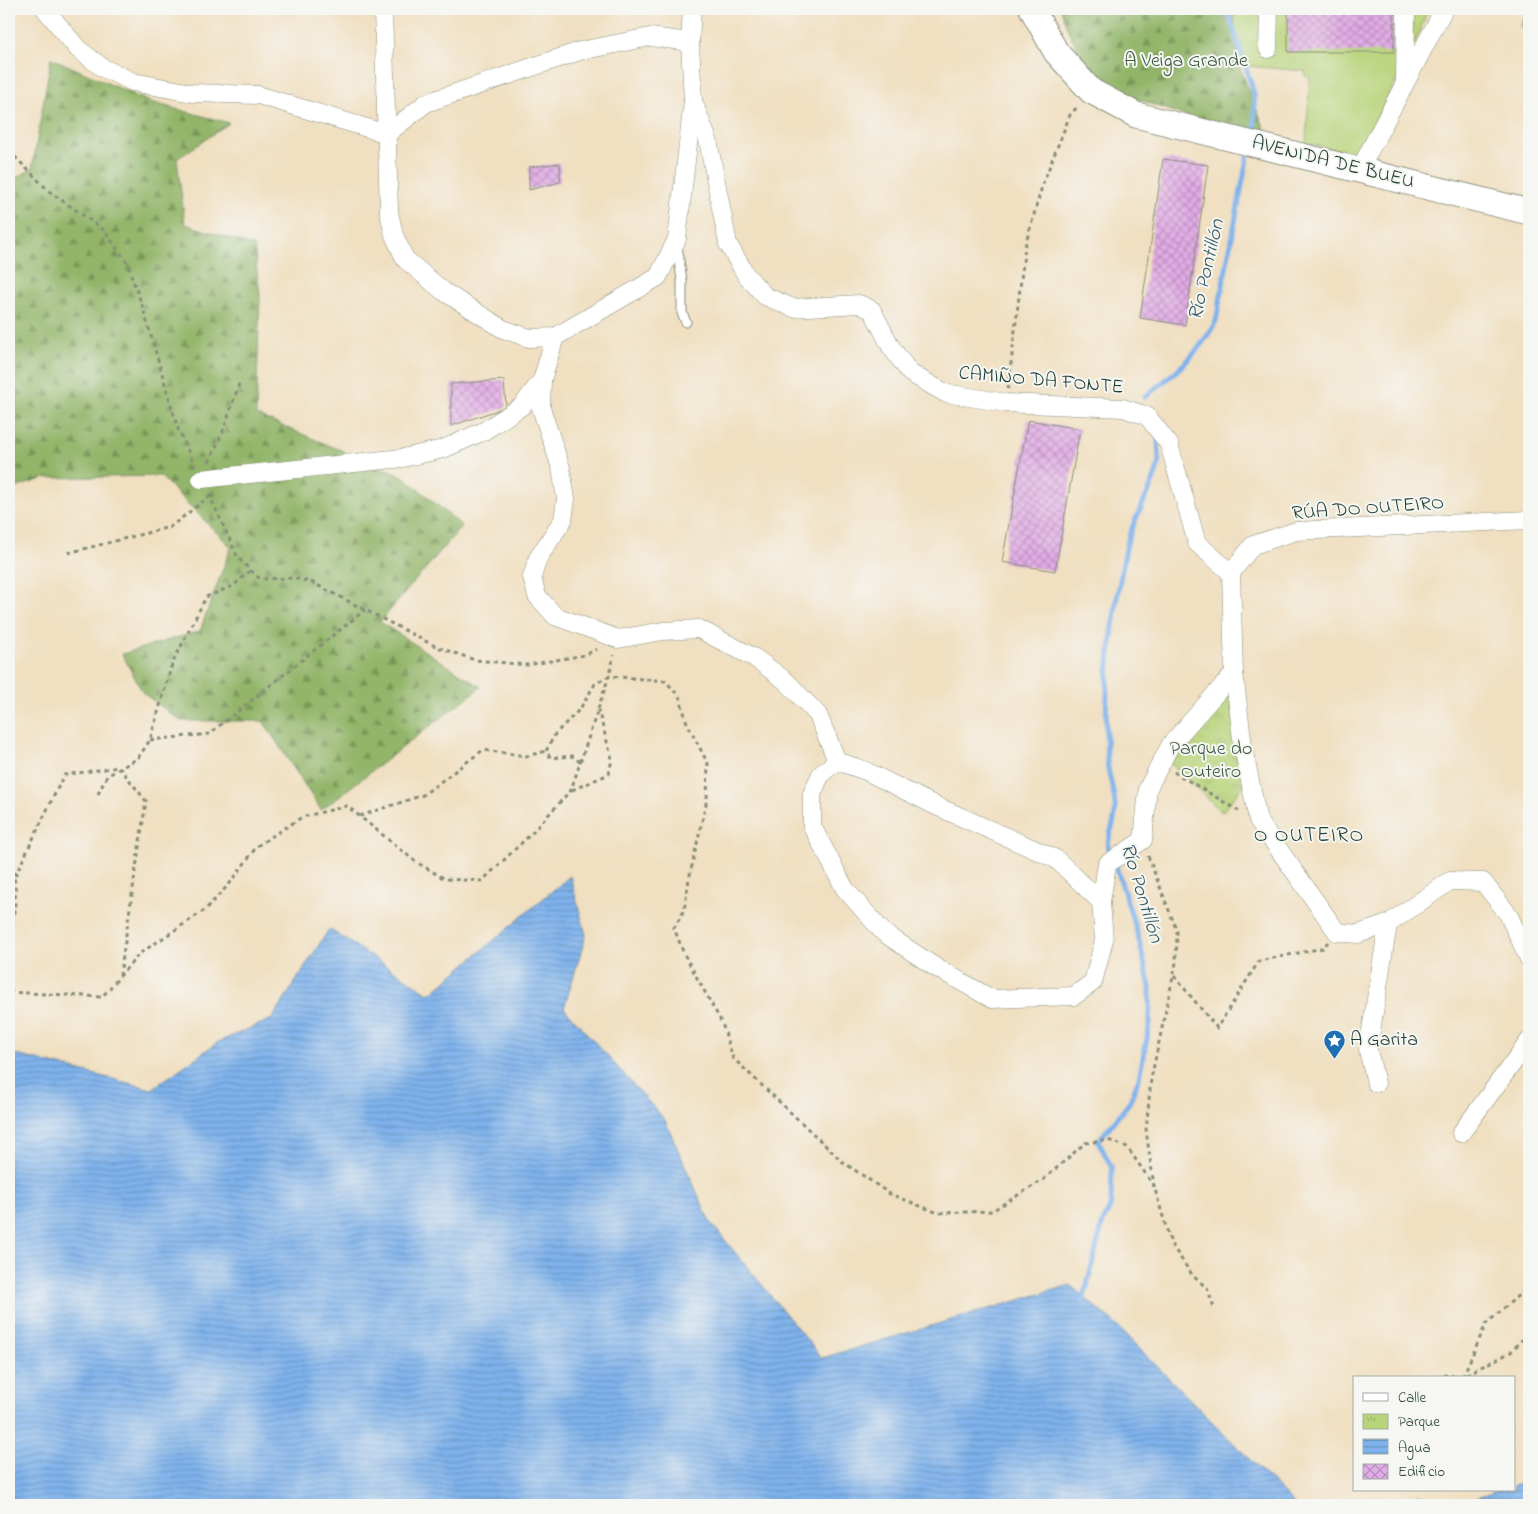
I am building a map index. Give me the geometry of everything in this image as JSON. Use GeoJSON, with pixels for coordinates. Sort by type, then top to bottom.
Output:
{"type":"FeatureCollection","features":[{"type":"Feature","properties":{"kind":"main road"},"geometry":{"type":"LineString","coordinates":[[1032,9],[1056,52],[1091,91]]}},
{"type":"Feature","properties":{"kind":"main road","name":"AVENIDA DE BUEU"},"geometry":{"type":"LineString","coordinates":[[1091,91],[1136,115],[1529,212]]}},
{"type":"Feature","properties":{"kind":"street"},"geometry":{"type":"LineString","coordinates":[[45,9],[78,49],[103,68],[132,82],[192,93],[258,95],[388,134]]}},
{"type":"Feature","properties":{"kind":"street"},"geometry":{"type":"LineString","coordinates":[[383,9],[389,212],[394,235],[405,258],[443,291],[503,329],[529,338],[555,337],[658,277],[677,239],[693,101],[690,42],[692,9]]}},
{"type":"Feature","properties":{"kind":"street"},"geometry":{"type":"LineString","coordinates":[[1268,49],[1269,9]]}},
{"type":"Feature","properties":{"kind":"street"},"geometry":{"type":"LineString","coordinates":[[1405,83],[1406,9]]}},
{"type":"Feature","properties":{"kind":"street"},"geometry":{"type":"LineString","coordinates":[[1360,169],[1444,9]]}},
{"type":"Feature","properties":{"kind":"street"},"geometry":{"type":"LineString","coordinates":[[388,134],[426,103],[580,51],[650,37],[690,42]]}},
{"type":"Feature","properties":{"kind":"street","name":"CAMIÑO DA FONTE"},"geometry":{"type":"LineString","coordinates":[[693,101],[708,140],[728,244],[746,275],[765,296],[793,308],[859,304],[872,310],[891,347],[910,373],[945,393],[1006,403],[1123,408],[1147,416],[1169,444],[1197,543],[1231,573]]}},
{"type":"Feature","properties":{"kind":"street"},"geometry":{"type":"LineString","coordinates":[[555,337],[542,380],[541,408],[561,468],[566,499],[563,520],[538,558],[532,577],[537,596],[555,616],[618,639],[662,631],[700,629],[755,658],[787,682],[818,715],[837,760],[866,771],[934,805],[1056,859],[1101,902]]}},
{"type":"Feature","properties":{"kind":"street"},"geometry":{"type":"LineString","coordinates":[[201,479],[404,458],[443,449],[484,431],[522,406],[542,380]]}},
{"type":"Feature","properties":{"kind":"street","name":"RÚA DO OUTEIRO"},"geometry":{"type":"LineString","coordinates":[[1231,573],[1253,545],[1296,532],[1529,520]]}},
{"type":"Feature","properties":{"kind":"street"},"geometry":{"type":"LineString","coordinates":[[1231,573],[1234,673],[1243,747],[1258,820],[1337,932],[1358,934],[1388,924],[1450,881],[1483,882],[1508,914],[1529,958]]}},
{"type":"Feature","properties":{"kind":"street"},"geometry":{"type":"LineString","coordinates":[[837,760],[821,774],[812,794],[812,826],[845,889],[884,933],[935,967],[992,998],[1074,996],[1093,982],[1104,940],[1101,902],[1114,860],[1143,840],[1148,788],[1171,744],[1234,673]]}},
{"type":"Feature","properties":{"kind":"street"},"geometry":{"type":"LineString","coordinates":[[1376,1083],[1368,1050],[1388,924]]}},
{"type":"Feature","properties":{"kind":"street"},"geometry":{"type":"LineString","coordinates":[[1461,1134],[1529,1041]]}},
{"type":"Feature","properties":{"kind":"lane"},"geometry":{"type":"LineString","coordinates":[[677,239],[682,281],[682,313],[686,322]]}},
{"type":"Feature","properties":{"kind":"path"},"geometry":{"type":"LineString","coordinates":[[1006,403],[1025,246],[1043,183],[1070,116],[1091,91]]}},
{"type":"Feature","properties":{"kind":"path"},"geometry":{"type":"LineString","coordinates":[[9,151],[50,192],[104,230],[126,261],[144,308],[178,429],[238,558],[260,579],[294,578],[310,582],[437,648],[475,660],[527,665],[585,655],[618,639]]}},
{"type":"Feature","properties":{"kind":"path"},"geometry":{"type":"LineString","coordinates":[[201,479],[224,429],[240,381]]}},
{"type":"Feature","properties":{"kind":"path"},"geometry":{"type":"LineString","coordinates":[[68,553],[170,527],[210,496]]}},
{"type":"Feature","properties":{"kind":"path"},"geometry":{"type":"LineString","coordinates":[[98,794],[107,776],[119,767],[138,758],[150,740],[172,664],[206,597],[233,586],[251,570]]}},
{"type":"Feature","properties":{"kind":"path"},"geometry":{"type":"LineString","coordinates":[[150,740],[210,734],[365,610]]}},
{"type":"Feature","properties":{"kind":"path"},"geometry":{"type":"LineString","coordinates":[[9,992],[102,997],[139,954],[205,910],[232,881],[257,846],[302,817],[347,806],[416,862],[445,879],[482,881],[531,834],[571,790],[609,676],[618,639]]}},
{"type":"Feature","properties":{"kind":"path"},"geometry":{"type":"LineString","coordinates":[[360,816],[423,795],[483,750],[527,756],[546,751],[555,734],[580,709],[595,684],[609,676],[666,681],[680,698],[687,723],[708,764],[707,800],[689,879],[684,911],[674,928],[684,954],[722,1023],[733,1058],[843,1162],[890,1194],[938,1213],[992,1211],[1043,1180],[1085,1143],[1108,1140],[1127,1147],[1154,1186]]}},
{"type":"Feature","properties":{"kind":"path"},"geometry":{"type":"LineString","coordinates":[[571,790],[609,774],[612,759],[598,709]]}},
{"type":"Feature","properties":{"kind":"path"},"geometry":{"type":"LineString","coordinates":[[546,751],[551,758],[572,756],[580,762]]}},
{"type":"Feature","properties":{"kind":"path"},"geometry":{"type":"LineString","coordinates":[[1160,764],[1258,820]]}},
{"type":"Feature","properties":{"kind":"path"},"geometry":{"type":"LineString","coordinates":[[16,876],[64,775],[119,767]]}},
{"type":"Feature","properties":{"kind":"path"},"geometry":{"type":"LineString","coordinates":[[119,767],[146,800],[120,976]]}},
{"type":"Feature","properties":{"kind":"path"},"geometry":{"type":"LineString","coordinates":[[1143,840],[1177,931],[1174,976],[1151,1079],[1146,1130],[1154,1186],[1172,1244],[1193,1276],[1207,1288],[1214,1307]]}},
{"type":"Feature","properties":{"kind":"path"},"geometry":{"type":"LineString","coordinates":[[9,855],[16,876],[16,910],[9,935]]}},
{"type":"Feature","properties":{"kind":"path"},"geometry":{"type":"LineString","coordinates":[[1174,976],[1217,1028],[1259,961],[1323,948],[1337,932]]}},
{"type":"Feature","properties":{"kind":"path"},"geometry":{"type":"LineString","coordinates":[[1463,1376],[1486,1324],[1529,1286]]}},
{"type":"Feature","properties":{"kind":"path"},"geometry":{"type":"LineString","coordinates":[[1463,1376],[1511,1352],[1529,1332]]}},
{"type":"Feature","properties":{"kind":"path"},"geometry":{"type":"LineString","coordinates":[[1443,1375],[1448,1376]]}},
{"type":"Feature","properties":{"kind":"green space","name":"A Veiga Grande"},"geometry":{"type":"Polygon","coordinates":[[[1061,9],[1233,9],[1239,66],[1267,134],[1183,115],[1120,93],[1084,61],[1067,28],[1061,9]]]}},
{"type":"Feature","properties":{"kind":"green space"},"geometry":{"type":"Polygon","coordinates":[[[1229,9],[1428,9],[1413,48],[1364,143],[1352,153],[1306,143],[1310,77],[1305,76],[1305,71],[1247,66],[1229,9]]]}},
{"type":"Feature","properties":{"kind":"green space"},"geometry":{"type":"Polygon","coordinates":[[[1525,15],[1529,17],[1529,34],[1520,26],[1525,15]]]}},
{"type":"Feature","properties":{"kind":"green space"},"geometry":{"type":"Polygon","coordinates":[[[51,58],[150,102],[229,123],[177,159],[185,224],[254,246],[260,295],[256,415],[403,476],[462,526],[380,622],[481,687],[321,810],[263,721],[181,721],[143,693],[122,654],[200,631],[231,547],[160,476],[45,478],[9,490],[9,182],[32,169],[51,58]]]}},
{"type":"Feature","properties":{"kind":"green space","name":"Parque do Outeiro"},"geometry":{"type":"Polygon","coordinates":[[[1229,691],[1245,783],[1222,812],[1170,763],[1229,691]]]}},
{"type":"Feature","properties":{"kind":"water"},"geometry":{"type":"Polygon","coordinates":[[[570,876],[586,935],[564,1008],[665,1120],[710,1222],[822,1358],[1070,1285],[1115,1324],[1295,1505],[9,1505],[9,1053],[152,1089],[218,1042],[272,1019],[329,929],[430,994],[570,876]]]}},
{"type":"Feature","properties":{"kind":"water"},"geometry":{"type":"Polygon","coordinates":[[[1529,1480],[1529,1505],[1457,1505],[1494,1492],[1516,1492],[1516,1484],[1529,1480]]]}},
{"type":"Feature","properties":{"kind":"water"},"geometry":{"type":"Polygon","coordinates":[[[1418,1494],[1454,1505],[1406,1505],[1418,1494]]]}},
{"type":"Feature","properties":{"kind":"building"},"geometry":{"type":"Polygon","coordinates":[[[1288,9],[1394,9],[1394,52],[1288,52],[1288,9]]]}},
{"type":"Feature","properties":{"kind":"building"},"geometry":{"type":"Polygon","coordinates":[[[1163,159],[1208,165],[1185,325],[1140,318],[1163,159]]]}},
{"type":"Feature","properties":{"kind":"building"},"geometry":{"type":"Polygon","coordinates":[[[560,163],[560,182],[529,190],[529,167],[560,163]]]}},
{"type":"Feature","properties":{"kind":"building"},"geometry":{"type":"Polygon","coordinates":[[[504,380],[506,407],[451,426],[451,384],[504,380]]]}},
{"type":"Feature","properties":{"kind":"building"},"geometry":{"type":"Polygon","coordinates":[[[1028,420],[1080,429],[1055,571],[1002,562],[1028,420]]]}},
{"type":"Feature","properties":{"kind":"waterway","name":"Río Pontillón"},"geometry":{"type":"LineString","coordinates":[[1227,9],[1254,93],[1255,131]]}},
{"type":"Feature","properties":{"kind":"waterway","name":"Río Pontillón"},"geometry":{"type":"LineString","coordinates":[[1145,397],[1194,354],[1216,321],[1248,154]]}},
{"type":"Feature","properties":{"kind":"waterway","name":"Río Pontillón"},"geometry":{"type":"LineString","coordinates":[[1083,1302],[1102,1225],[1111,1204],[1112,1168],[1098,1141],[1129,1103],[1139,1078],[1150,1023],[1150,987],[1138,936],[1109,848],[1115,813],[1107,760],[1106,706],[1113,625],[1127,544],[1158,466],[1158,440]]}},
{"type":"Feature","properties":{"kind":"place","name":"A Garita"},"geometry":{"type":"Point","coordinates":[1334,1059]}},
{"type":"Feature","properties":{"kind":"district","name":"O OUTEIRO"},"geometry":{"type":"Point","coordinates":[1309,836]}}]}
